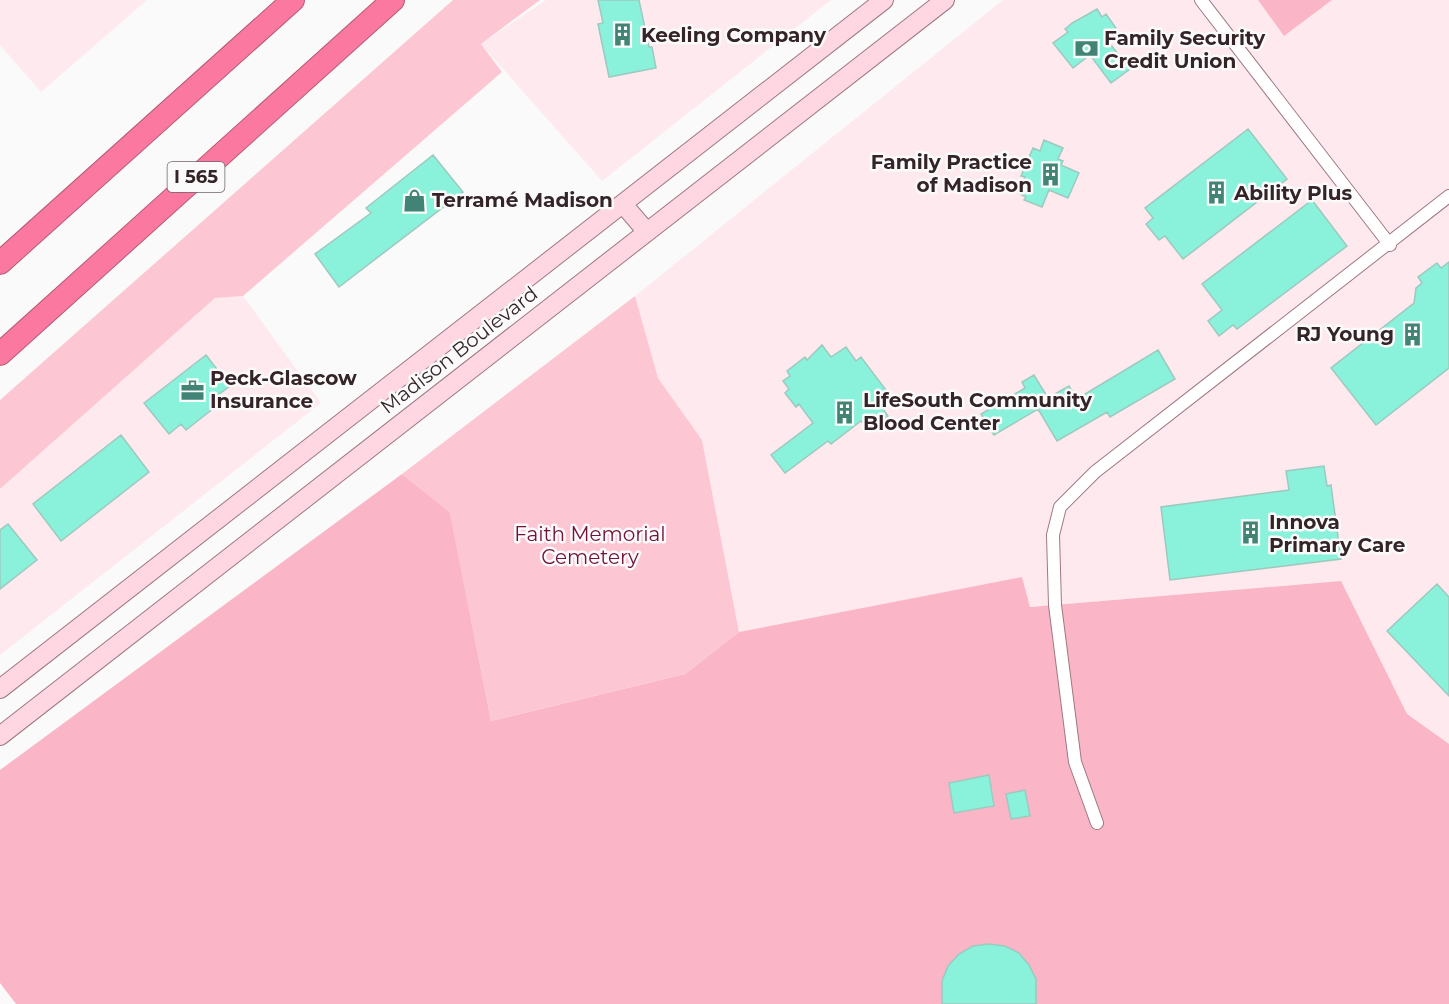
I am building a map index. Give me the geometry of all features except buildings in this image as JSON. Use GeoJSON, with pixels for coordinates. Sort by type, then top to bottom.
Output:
{"type":"FeatureCollection","features":[{"type":"Feature","properties":{"kind":"highway"},"geometry":{"type":"LineString","coordinates":[[0,263],[293,0]]}},
{"type":"Feature","properties":{"kind":"highway","name":"I 565"},"geometry":{"type":"LineString","coordinates":[[0,354],[393,0]]}},
{"type":"Feature","properties":{"kind":"main road","name":"Madison Boulevard"},"geometry":{"type":"LineString","coordinates":[[0,689],[884,0]]}},
{"type":"Feature","properties":{"kind":"main road","name":"Madison Boulevard"},"geometry":{"type":"LineString","coordinates":[[0,736],[945,0]]}},
{"type":"Feature","properties":{"kind":"main road"},"geometry":{"type":"LineString","coordinates":[[623,204],[647,232]]}},
{"type":"Feature","properties":{"kind":"street"},"geometry":{"type":"LineString","coordinates":[[1201,0],[1390,244]]}},
{"type":"Feature","properties":{"kind":"street"},"geometry":{"type":"LineString","coordinates":[[1097,823],[1075,762],[1055,605],[1053,535],[1060,507],[1095,472],[1449,196]]}},
{"type":"Feature","properties":{"kind":"shaded area"},"geometry":{"type":"Polygon","coordinates":[[[0,0],[147,0],[41,92],[0,45],[0,0]]]}},
{"type":"Feature","properties":{"kind":"shaded area"},"geometry":{"type":"Polygon","coordinates":[[[546,0],[831,0],[602,181],[481,44],[546,0]]]}},
{"type":"Feature","properties":{"kind":"shaded area"},"geometry":{"type":"Polygon","coordinates":[[[1003,0],[1258,0],[1284,36],[1332,0],[1449,0],[1449,744],[1407,715],[1340,581],[1029,607],[1022,577],[739,632],[702,440],[658,378],[635,296],[1003,0]]]}},
{"type":"Feature","properties":{"kind":"shaded area"},"geometry":{"type":"Polygon","coordinates":[[[1258,0],[1332,0],[1284,36],[1258,0]]]}},
{"type":"Feature","properties":{"kind":"shaded area"},"geometry":{"type":"Polygon","coordinates":[[[243,296],[321,403],[0,655],[0,489],[215,298],[243,296]]]}},
{"type":"Feature","properties":{"kind":"shaded area"},"geometry":{"type":"Polygon","coordinates":[[[402,474],[450,513],[491,721],[685,674],[739,632],[1022,577],[1030,607],[1341,581],[1407,714],[1449,744],[1449,1004],[16,1004],[0,983],[0,770],[402,474]]]}},
{"type":"Feature","properties":{"kind":"green space"},"geometry":{"type":"Polygon","coordinates":[[[453,0],[540,0],[481,44],[502,72],[243,296],[215,298],[0,489],[0,400],[453,0]]]}},
{"type":"Feature","properties":{"kind":"green space","name":"Faith Memorial Cemetery"},"geometry":{"type":"Polygon","coordinates":[[[635,296],[658,378],[702,440],[739,632],[685,674],[491,721],[450,514],[402,474],[635,296]]]}},
{"type":"Feature","properties":{"kind":"place","name":"Keeling Company"},"geometry":{"type":"Point","coordinates":[623,35]}},
{"type":"Feature","properties":{"kind":"place","name":"Family Security Credit Union"},"geometry":{"type":"Point","coordinates":[1086,49]}},
{"type":"Feature","properties":{"kind":"place","name":"Family Practice of Madison"},"geometry":{"type":"Point","coordinates":[1050,174]}},
{"type":"Feature","properties":{"kind":"place","name":"Ability Plus"},"geometry":{"type":"Point","coordinates":[1216,193]}},
{"type":"Feature","properties":{"kind":"place","name":"Terramé Madison"},"geometry":{"type":"Point","coordinates":[414,200]}},
{"type":"Feature","properties":{"kind":"place","name":"RJ Young"},"geometry":{"type":"Point","coordinates":[1412,334]}},
{"type":"Feature","properties":{"kind":"place","name":"Peck-Glascow Insurance"},"geometry":{"type":"Point","coordinates":[192,390]}},
{"type":"Feature","properties":{"kind":"place","name":"LifeSouth Community Blood Center"},"geometry":{"type":"Point","coordinates":[845,412]}},
{"type":"Feature","properties":{"kind":"place","name":"Innova Primary Care"},"geometry":{"type":"Point","coordinates":[1251,533]}}]}
